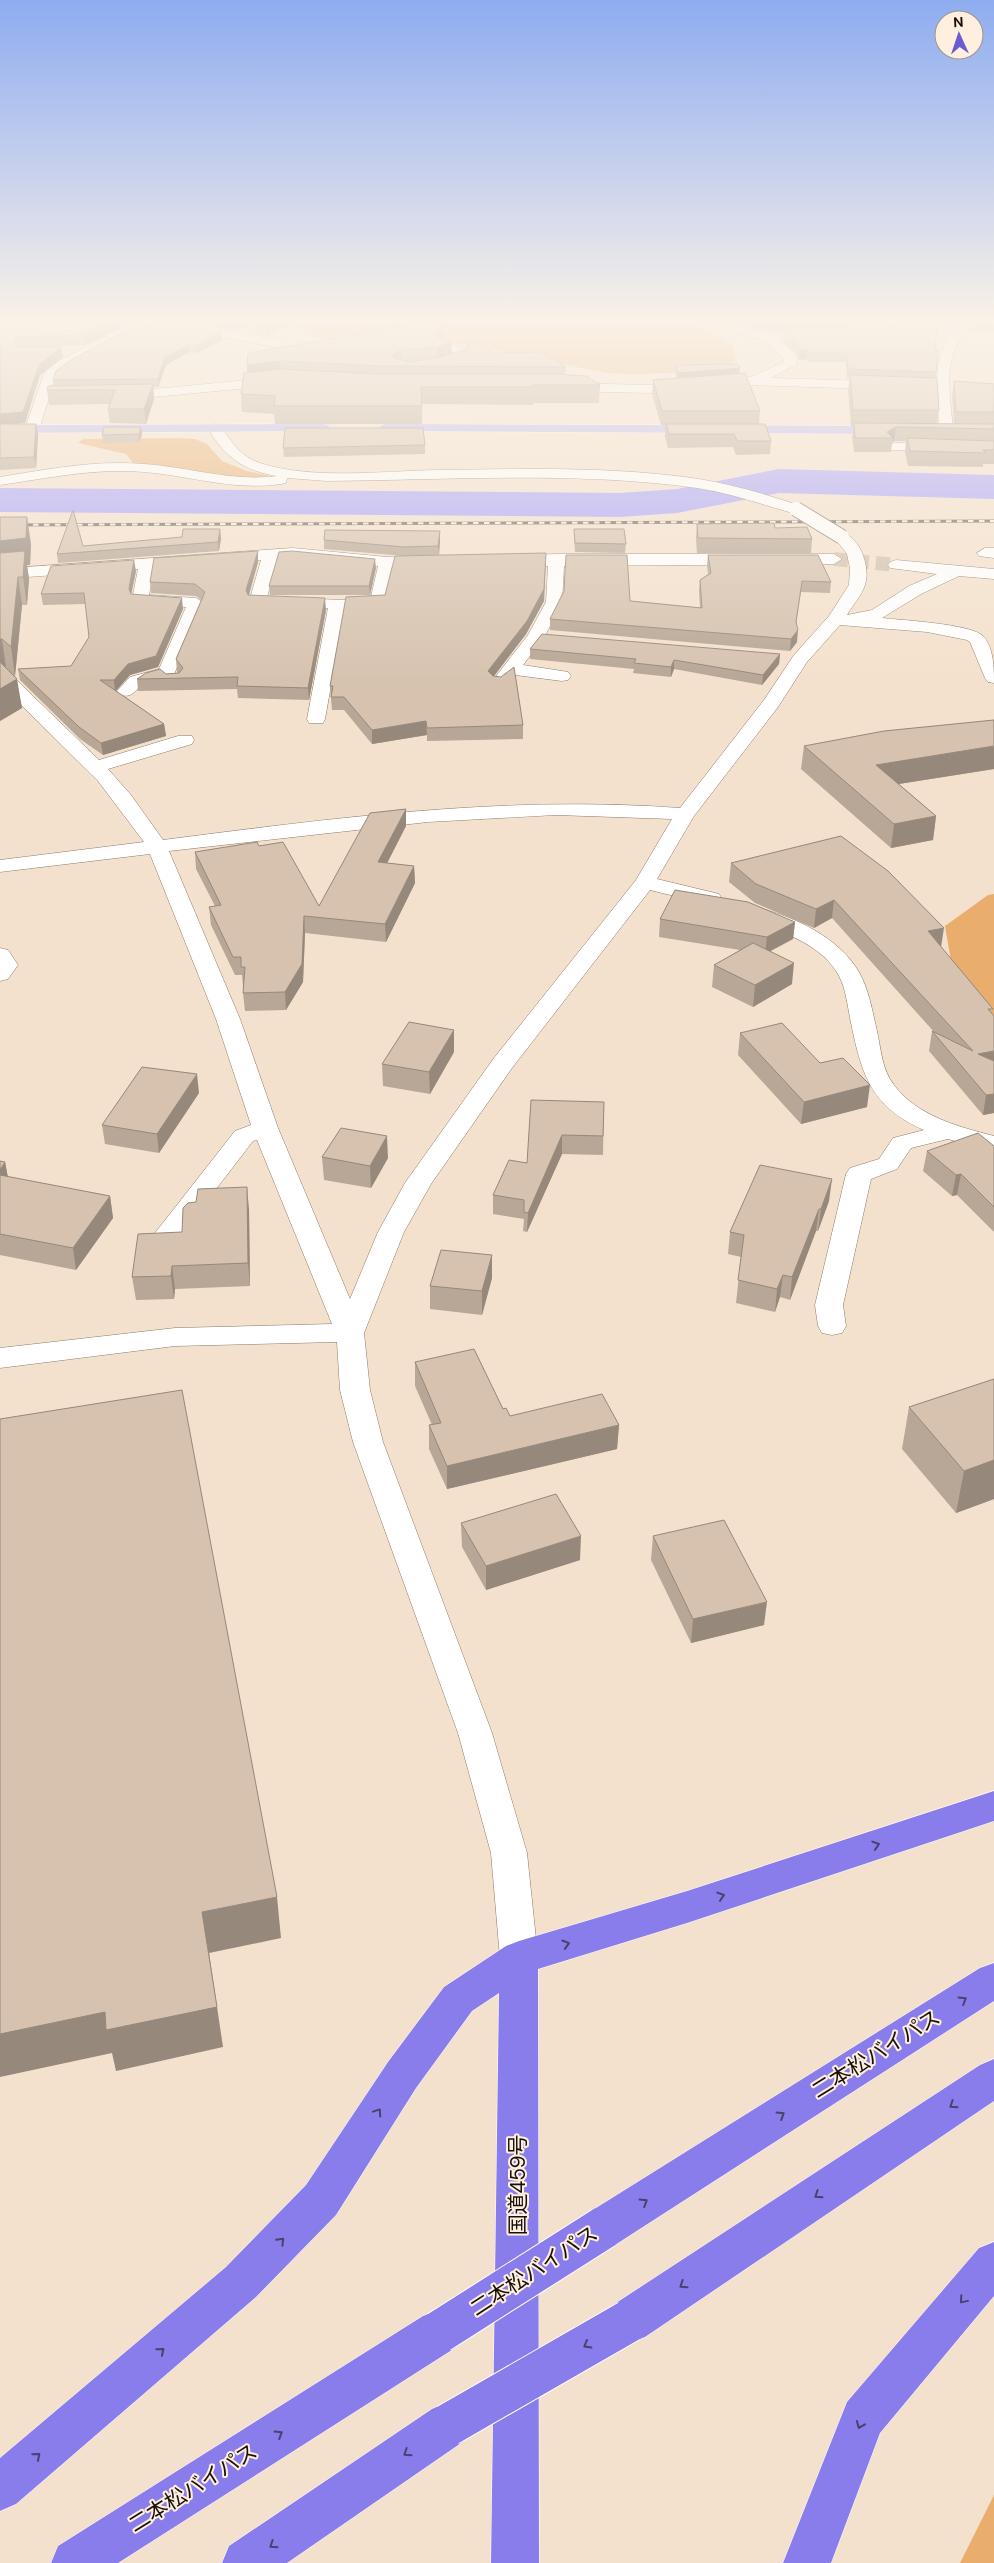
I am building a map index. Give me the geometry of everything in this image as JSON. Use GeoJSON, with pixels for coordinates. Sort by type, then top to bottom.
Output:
{"type":"FeatureCollection","features":[{"type":"Feature","properties":{"kind":"highway"},"geometry":{"type":"LineString","coordinates":[[0,2488],[241,2282],[321,2200],[402,2075],[458,1999],[519,1958],[687,1907],[994,1806]]}},
{"type":"Feature","properties":{"kind":"highway","name":"国道459号"},"geometry":{"type":"LineString","coordinates":[[515,2563],[519,1958]]}},
{"type":"Feature","properties":{"kind":"highway","name":"二本松バイパス"},"geometry":{"type":"LineString","coordinates":[[75,2563],[994,1980]]}},
{"type":"Feature","properties":{"kind":"highway"},"geometry":{"type":"LineString","coordinates":[[246,2563],[448,2425],[629,2321],[994,2078]]}},
{"type":"Feature","properties":{"kind":"highway"},"geometry":{"type":"LineString","coordinates":[[807,2563],[863,2418],[994,2263]]}},
{"type":"Feature","properties":{"kind":"street"},"geometry":{"type":"LineString","coordinates":[[224,443],[231,453],[245,462],[263,468],[296,474],[624,475],[700,483],[751,494],[796,509],[838,548],[855,554],[858,577],[857,585],[836,619],[790,658],[766,711],[685,814],[645,882],[503,1063],[418,1183],[392,1232],[350,1333]]}},
{"type":"Feature","properties":{"kind":"street"},"geometry":{"type":"LineString","coordinates":[[894,447],[991,449]]}},
{"type":"Feature","properties":{"kind":"street"},"geometry":{"type":"LineString","coordinates":[[0,481],[64,470],[105,467],[160,469],[212,480],[249,483],[274,481],[296,474]]}},
{"type":"Feature","properties":{"kind":"street"},"geometry":{"type":"LineString","coordinates":[[488,561],[696,559],[838,548]]}},
{"type":"Feature","properties":{"kind":"street"},"geometry":{"type":"LineString","coordinates":[[271,554],[257,602],[378,602],[387,562]]}},
{"type":"Feature","properties":{"kind":"street"},"geometry":{"type":"LineString","coordinates":[[0,574],[271,554],[308,554],[387,562],[449,562]]}},
{"type":"Feature","properties":{"kind":"street"},"geometry":{"type":"LineString","coordinates":[[499,684],[536,636],[554,602],[556,559]]}},
{"type":"Feature","properties":{"kind":"street"},"geometry":{"type":"LineString","coordinates":[[696,559],[699,576]]}},
{"type":"Feature","properties":{"kind":"street"},"geometry":{"type":"LineString","coordinates":[[126,691],[136,681],[169,677],[196,603],[140,600],[147,563]]}},
{"type":"Feature","properties":{"kind":"street"},"geometry":{"type":"LineString","coordinates":[[896,565],[954,572],[994,574]]}},
{"type":"Feature","properties":{"kind":"street"},"geometry":{"type":"LineString","coordinates":[[836,619],[877,614],[915,590],[954,572]]}},
{"type":"Feature","properties":{"kind":"street"},"geometry":{"type":"LineString","coordinates":[[316,719],[337,603]]}},
{"type":"Feature","properties":{"kind":"street"},"geometry":{"type":"LineString","coordinates":[[836,619],[927,627],[972,636],[977,639],[994,678]]}},
{"type":"Feature","properties":{"kind":"street"},"geometry":{"type":"LineString","coordinates":[[536,636],[556,638]]}},
{"type":"Feature","properties":{"kind":"street"},"geometry":{"type":"LineString","coordinates":[[510,669],[562,676]]}},
{"type":"Feature","properties":{"kind":"street"},"geometry":{"type":"LineString","coordinates":[[0,674],[95,767],[142,821],[157,846],[228,1019],[265,1128],[350,1333],[355,1390],[368,1442],[475,1733],[509,1852],[519,1958]]}},
{"type":"Feature","properties":{"kind":"street"},"geometry":{"type":"LineString","coordinates":[[95,767],[185,740]]}},
{"type":"Feature","properties":{"kind":"street"},"geometry":{"type":"LineString","coordinates":[[0,866],[377,821],[484,812],[605,808],[685,814]]}},
{"type":"Feature","properties":{"kind":"street"},"geometry":{"type":"LineString","coordinates":[[645,882],[733,906],[774,921],[822,946],[843,965],[858,997],[872,1068],[878,1080],[902,1107],[945,1132],[994,1144]]}},
{"type":"Feature","properties":{"kind":"street"},"geometry":{"type":"LineString","coordinates":[[0,955],[7,965],[0,974]]}},
{"type":"Feature","properties":{"kind":"street"},"geometry":{"type":"LineString","coordinates":[[157,1248],[244,1136],[265,1128]]}},
{"type":"Feature","properties":{"kind":"street"},"geometry":{"type":"LineString","coordinates":[[831,1316],[859,1174],[888,1164],[902,1143],[945,1132]]}},
{"type":"Feature","properties":{"kind":"street"},"geometry":{"type":"LineString","coordinates":[[0,1358],[175,1337],[271,1333],[350,1333]]}},
{"type":"Feature","properties":{"kind":"shaded area"},"geometry":{"type":"Polygon","coordinates":[[[78,443],[204,443],[222,461],[247,471],[270,476],[244,480],[134,464],[126,454],[78,443]]]}},
{"type":"Feature","properties":{"kind":"shaded area"},"geometry":{"type":"Polygon","coordinates":[[[994,894],[994,1023],[951,961],[945,926],[988,895],[994,894]]]}},
{"type":"Feature","properties":{"kind":"shaded area"},"geometry":{"type":"Polygon","coordinates":[[[994,2495],[994,2563],[960,2563],[994,2495]]]}},
{"type":"Feature","properties":{"kind":"building"},"geometry":{"type":"Polygon","coordinates":[[[0,443],[35,443],[34,457],[0,458],[0,443]]]}},
{"type":"Feature","properties":{"kind":"building"},"geometry":{"type":"Polygon","coordinates":[[[284,443],[425,443],[425,445],[283,448],[284,443]]]}},
{"type":"Feature","properties":{"kind":"building"},"geometry":{"type":"Polygon","coordinates":[[[908,443],[994,443],[994,450],[983,450],[985,453],[910,451],[908,443]]]}},
{"type":"Feature","properties":{"kind":"building"},"geometry":{"type":"Polygon","coordinates":[[[73,510],[83,546],[182,537],[183,529],[220,529],[218,542],[57,554],[73,510]]]}},
{"type":"Feature","properties":{"kind":"building"},"geometry":{"type":"Polygon","coordinates":[[[0,517],[27,517],[26,538],[0,541],[0,517]]]}},
{"type":"Feature","properties":{"kind":"building"},"geometry":{"type":"Polygon","coordinates":[[[774,523],[775,528],[807,527],[812,539],[698,538],[697,524],[774,523]]]}},
{"type":"Feature","properties":{"kind":"building"},"geometry":{"type":"Polygon","coordinates":[[[574,529],[624,529],[626,544],[575,543],[574,529]]]}},
{"type":"Feature","properties":{"kind":"building"},"geometry":{"type":"Polygon","coordinates":[[[325,530],[440,531],[438,546],[404,547],[324,540],[325,530]]]}},
{"type":"Feature","properties":{"kind":"building"},"geometry":{"type":"Polygon","coordinates":[[[25,551],[23,577],[18,577],[11,647],[0,639],[0,553],[25,551]]]}},
{"type":"Feature","properties":{"kind":"building"},"geometry":{"type":"Polygon","coordinates":[[[258,551],[246,590],[248,595],[325,598],[308,688],[237,686],[238,677],[137,679],[146,673],[160,669],[166,674],[179,673],[183,668],[176,659],[205,592],[195,584],[150,582],[154,558],[258,551]]]}},
{"type":"Feature","properties":{"kind":"building"},"geometry":{"type":"Polygon","coordinates":[[[292,551],[375,559],[369,586],[269,586],[279,552],[292,551]]]}},
{"type":"Feature","properties":{"kind":"building"},"geometry":{"type":"Polygon","coordinates":[[[546,553],[544,589],[527,621],[488,671],[493,676],[501,677],[514,667],[523,725],[427,728],[426,721],[372,730],[344,697],[331,697],[333,686],[330,686],[346,597],[385,595],[395,556],[546,553]]]}},
{"type":"Feature","properties":{"kind":"building"},"geometry":{"type":"Polygon","coordinates":[[[566,555],[627,555],[630,601],[702,608],[700,580],[711,573],[708,555],[818,555],[831,582],[802,581],[796,622],[798,630],[791,639],[550,619],[564,591],[566,555]]]}},
{"type":"Feature","properties":{"kind":"building"},"geometry":{"type":"Polygon","coordinates":[[[134,560],[129,589],[131,594],[182,598],[156,656],[128,664],[114,680],[100,680],[164,724],[101,743],[79,727],[18,669],[71,666],[89,637],[84,593],[41,594],[51,566],[134,560]]]}},
{"type":"Feature","properties":{"kind":"building"},"geometry":{"type":"Polygon","coordinates":[[[542,634],[780,654],[763,675],[674,660],[671,667],[634,663],[636,659],[530,649],[542,634]]]}},
{"type":"Feature","properties":{"kind":"building"},"geometry":{"type":"Polygon","coordinates":[[[0,662],[17,679],[0,689],[0,662]]]}},
{"type":"Feature","properties":{"kind":"building"},"geometry":{"type":"Polygon","coordinates":[[[994,720],[994,746],[876,765],[936,816],[894,824],[804,746],[884,731],[994,720]]]}},
{"type":"Feature","properties":{"kind":"building"},"geometry":{"type":"Polygon","coordinates":[[[406,809],[378,862],[414,866],[385,924],[304,916],[302,964],[285,992],[243,993],[245,967],[241,967],[241,957],[233,957],[209,907],[221,905],[195,852],[257,842],[259,846],[283,842],[319,906],[370,813],[406,809]]]}},
{"type":"Feature","properties":{"kind":"building"},"geometry":{"type":"Polygon","coordinates":[[[841,836],[888,871],[944,928],[928,931],[993,1009],[988,1009],[994,1016],[994,1051],[978,1054],[994,1061],[994,1094],[986,1095],[932,1031],[973,1051],[834,900],[816,909],[756,884],[731,863],[841,836]]]}},
{"type":"Feature","properties":{"kind":"building"},"geometry":{"type":"Polygon","coordinates":[[[675,890],[748,902],[795,922],[767,937],[660,919],[675,890]]]}},
{"type":"Feature","properties":{"kind":"building"},"geometry":{"type":"Polygon","coordinates":[[[753,943],[794,963],[755,985],[714,965],[753,943]]]}},
{"type":"Feature","properties":{"kind":"building"},"geometry":{"type":"Polygon","coordinates":[[[409,1022],[454,1030],[429,1072],[382,1064],[409,1022]]]}},
{"type":"Feature","properties":{"kind":"building"},"geometry":{"type":"Polygon","coordinates":[[[782,1023],[820,1063],[843,1058],[870,1085],[804,1102],[740,1033],[782,1023]]]}},
{"type":"Feature","properties":{"kind":"building"},"geometry":{"type":"Polygon","coordinates":[[[142,1067],[197,1074],[157,1134],[102,1125],[142,1067]]]}},
{"type":"Feature","properties":{"kind":"building"},"geometry":{"type":"Polygon","coordinates":[[[531,1100],[604,1102],[603,1136],[562,1135],[528,1213],[524,1212],[524,1200],[493,1195],[509,1160],[527,1163],[531,1100]]]}},
{"type":"Feature","properties":{"kind":"building"},"geometry":{"type":"Polygon","coordinates":[[[341,1128],[387,1136],[370,1166],[322,1157],[341,1128]]]}},
{"type":"Feature","properties":{"kind":"building"},"geometry":{"type":"Polygon","coordinates":[[[978,1133],[994,1146],[994,1207],[961,1174],[956,1175],[927,1151],[978,1133]]]}},
{"type":"Feature","properties":{"kind":"building"},"geometry":{"type":"Polygon","coordinates":[[[0,1161],[5,1162],[0,1170],[0,1161]]]}},
{"type":"Feature","properties":{"kind":"building"},"geometry":{"type":"Polygon","coordinates":[[[760,1165],[832,1179],[792,1277],[783,1275],[777,1289],[738,1280],[744,1235],[730,1232],[760,1165]]]}},
{"type":"Feature","properties":{"kind":"building"},"geometry":{"type":"Polygon","coordinates":[[[0,1175],[110,1196],[73,1248],[0,1234],[0,1175]]]}},
{"type":"Feature","properties":{"kind":"building"},"geometry":{"type":"Polygon","coordinates":[[[247,1187],[248,1263],[172,1266],[171,1276],[132,1277],[138,1234],[182,1232],[183,1208],[188,1203],[196,1202],[198,1189],[247,1187]]]}},
{"type":"Feature","properties":{"kind":"building"},"geometry":{"type":"Polygon","coordinates":[[[441,1250],[492,1255],[482,1291],[430,1286],[441,1250]]]}},
{"type":"Feature","properties":{"kind":"building"},"geometry":{"type":"Polygon","coordinates":[[[474,1349],[503,1409],[506,1408],[510,1416],[602,1394],[619,1425],[447,1466],[429,1425],[441,1423],[415,1362],[474,1349]]]}},
{"type":"Feature","properties":{"kind":"building"},"geometry":{"type":"Polygon","coordinates":[[[994,1379],[994,1460],[964,1471],[909,1407],[994,1379]]]}},
{"type":"Feature","properties":{"kind":"building"},"geometry":{"type":"Polygon","coordinates":[[[182,1390],[277,1897],[202,1912],[217,2007],[106,2030],[105,2012],[0,2034],[0,1419],[182,1390]]]}},
{"type":"Feature","properties":{"kind":"building"},"geometry":{"type":"Polygon","coordinates":[[[556,1494],[581,1536],[486,1566],[461,1523],[556,1494]]]}},
{"type":"Feature","properties":{"kind":"building"},"geometry":{"type":"Polygon","coordinates":[[[724,1520],[767,1602],[693,1619],[653,1536],[724,1520]]]}},
{"type":"Feature","properties":{"kind":"waterway"},"geometry":{"type":"LineString","coordinates":[[0,500],[620,505],[677,501],[779,481],[994,487]]}},
{"type":"Feature","properties":{"kind":"tunnel"},"geometry":{"type":"LineString","coordinates":[[834,559],[896,565]]}},
{"type":"Feature","properties":{"kind":"railway"},"geometry":{"type":"LineString","coordinates":[[0,525],[994,521]]}}]}
